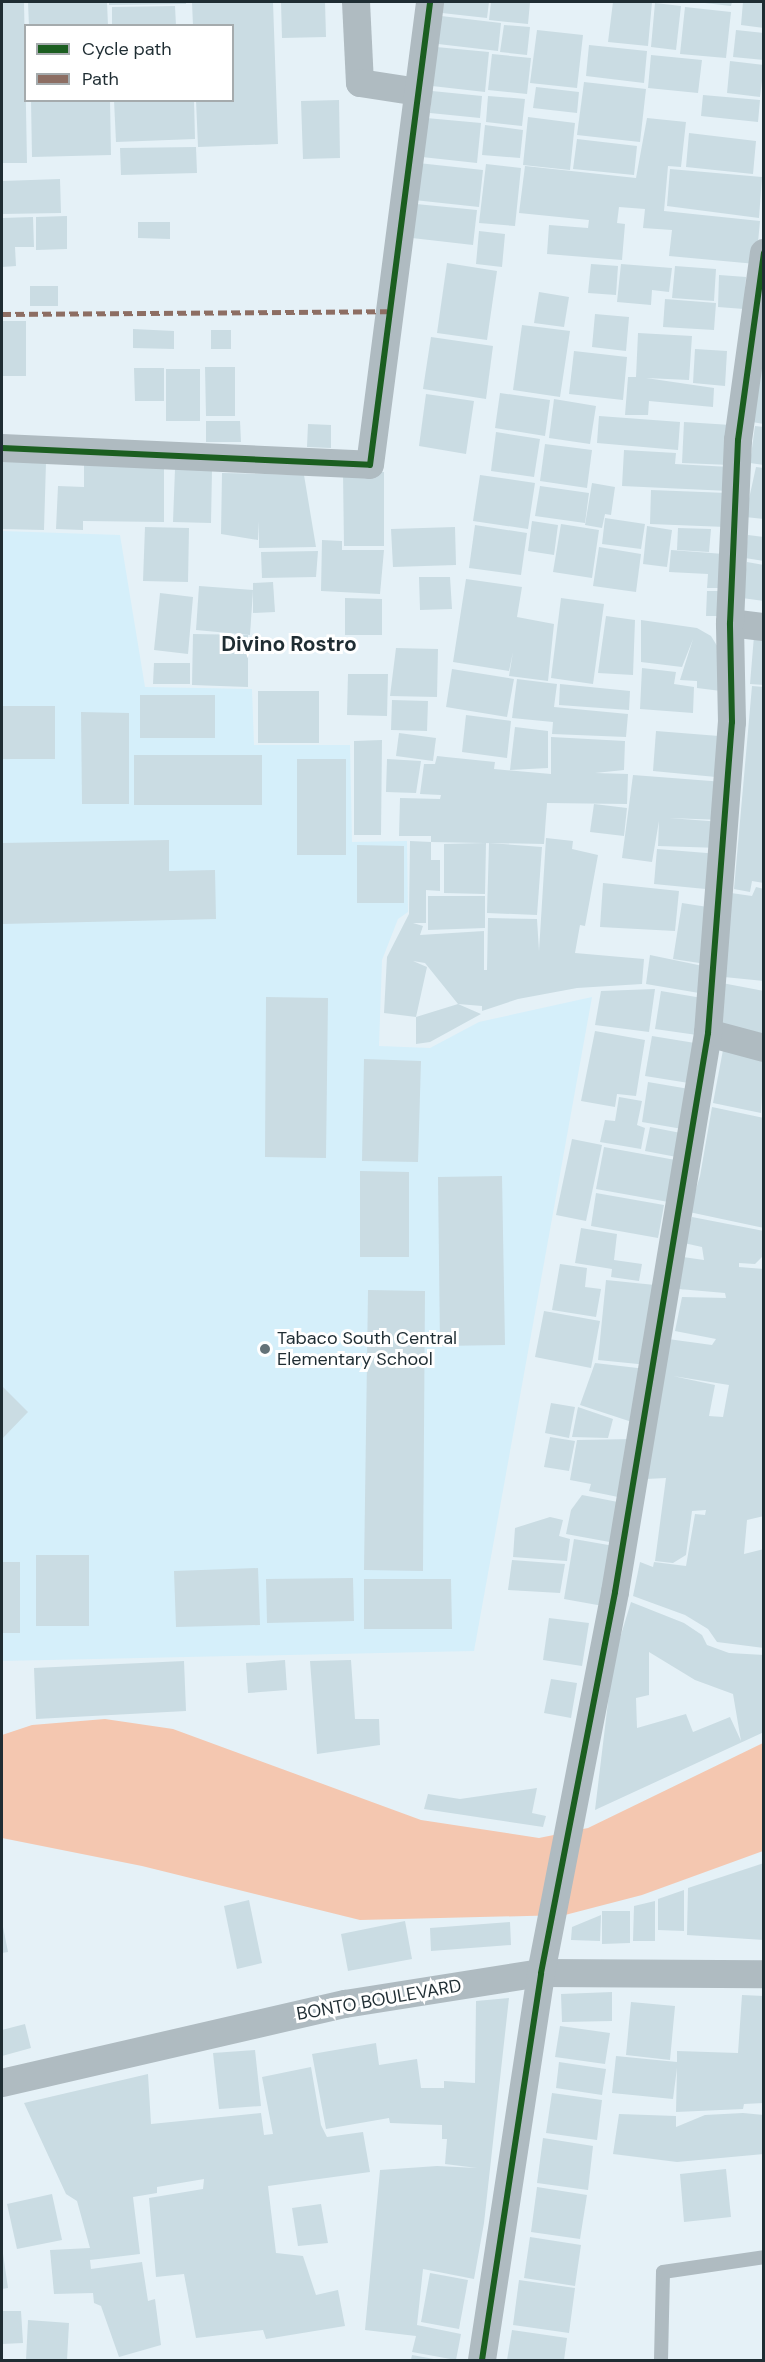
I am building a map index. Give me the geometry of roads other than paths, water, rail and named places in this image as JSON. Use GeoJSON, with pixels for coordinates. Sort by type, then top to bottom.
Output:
{"type":"FeatureCollection","features":[{"type":"Feature","properties":{"kind":"street"},"geometry":{"type":"LineString","coordinates":[[356,2],[360,83],[418,92]]}},
{"type":"Feature","properties":{"kind":"street"},"geometry":{"type":"LineString","coordinates":[[2,448],[369,465],[430,2]]}},
{"type":"Feature","properties":{"kind":"street"},"geometry":{"type":"LineString","coordinates":[[482,2361],[541,1973],[620,1569],[708,1033],[732,722],[730,623],[738,440],[764,253]]}},
{"type":"Feature","properties":{"kind":"street"},"geometry":{"type":"LineString","coordinates":[[730,623],[764,627]]}},
{"type":"Feature","properties":{"kind":"street"},"geometry":{"type":"LineString","coordinates":[[708,1033],[764,1047]]}},
{"type":"Feature","properties":{"kind":"street","name":"BONTO BOULEVARD"},"geometry":{"type":"LineString","coordinates":[[2,2083],[345,2004],[541,1973],[764,1974]]}},
{"type":"Feature","properties":{"kind":"lane"},"geometry":{"type":"LineString","coordinates":[[661,2361],[663,2272],[764,2257]]}},
{"type":"Feature","properties":{"kind":"place","name":"Tabaco South Central Elementary School"},"geometry":{"type":"Point","coordinates":[265,1349]}},
{"type":"Feature","properties":{"kind":"district","name":"Divino Rostro"},"geometry":{"type":"Point","coordinates":[289,644]}}]}
